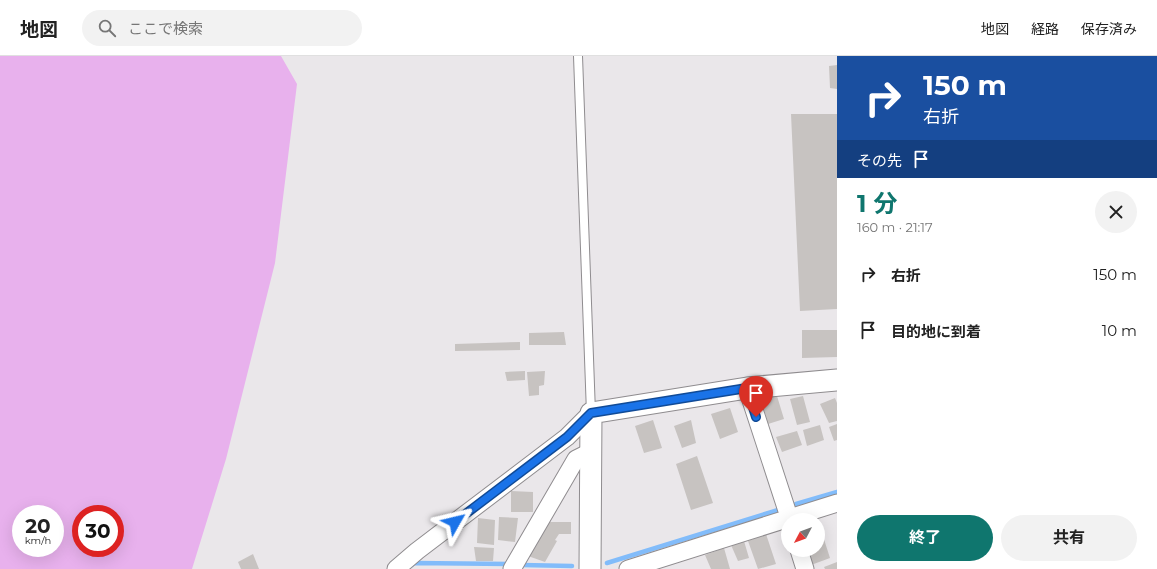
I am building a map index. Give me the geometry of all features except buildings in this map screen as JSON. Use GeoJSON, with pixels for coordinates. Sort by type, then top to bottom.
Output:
{"type":"FeatureCollection","features":[{"type":"Feature","properties":{"kind":"street"},"geometry":{"type":"LineString","coordinates":[[396,569],[417,551],[567,437],[591,413],[747,388],[837,380]]}},
{"type":"Feature","properties":{"kind":"street"},"geometry":{"type":"LineString","coordinates":[[747,388],[788,513]]}},
{"type":"Feature","properties":{"kind":"street"},"geometry":{"type":"LineString","coordinates":[[590,569],[591,413]]}},
{"type":"Feature","properties":{"kind":"street"},"geometry":{"type":"LineString","coordinates":[[512,569],[576,459],[590,452]]}},
{"type":"Feature","properties":{"kind":"street"},"geometry":{"type":"LineString","coordinates":[[808,513],[837,503]]}},
{"type":"Feature","properties":{"kind":"street"},"geometry":{"type":"LineString","coordinates":[[628,569],[781,522]]}},
{"type":"Feature","properties":{"kind":"street"},"geometry":{"type":"LineString","coordinates":[[801,557],[805,569]]}},
{"type":"Feature","properties":{"kind":"lane"},"geometry":{"type":"LineString","coordinates":[[578,56],[591,413]]}},
{"type":"Feature","properties":{"kind":"shaded area"},"geometry":{"type":"Polygon","coordinates":[[[0,56],[281,56],[297,84],[275,263],[226,459],[192,569],[0,569],[0,56]]]}},
{"type":"Feature","properties":{"kind":"waterway"},"geometry":{"type":"LineString","coordinates":[[796,504],[837,492]]}},
{"type":"Feature","properties":{"kind":"waterway"},"geometry":{"type":"LineString","coordinates":[[607,563],[778,510]]}},
{"type":"Feature","properties":{"kind":"waterway"},"geometry":{"type":"LineString","coordinates":[[412,565],[414,563],[509,564]]}},
{"type":"Feature","properties":{"kind":"waterway"},"geometry":{"type":"LineString","coordinates":[[522,565],[572,566]]}},
{"type":"Feature","properties":{"kind":"route"},"geometry":{"type":"LineString","coordinates":[[455,522],[567,437],[591,413],[747,388],[756,417]]}}]}
